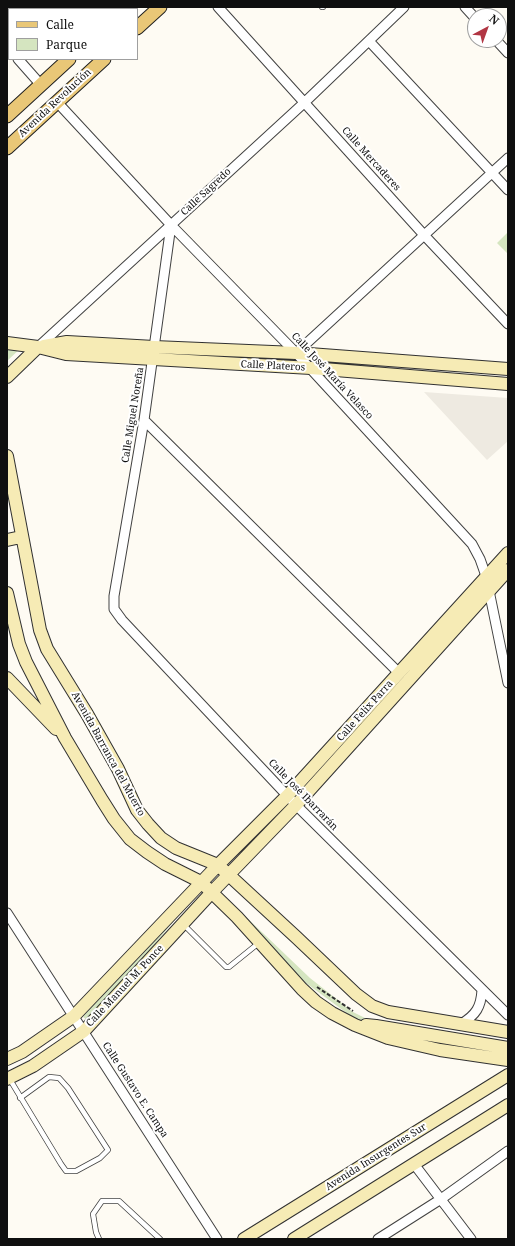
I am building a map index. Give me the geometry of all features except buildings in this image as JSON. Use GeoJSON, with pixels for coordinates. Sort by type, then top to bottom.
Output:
{"type":"FeatureCollection","features":[{"type":"Feature","properties":{"kind":"main road"},"geometry":{"type":"LineString","coordinates":[[138,27],[160,7]]}},
{"type":"Feature","properties":{"kind":"main road"},"geometry":{"type":"LineString","coordinates":[[7,116],[68,60]]}},
{"type":"Feature","properties":{"kind":"main road","name":"Avenida Revolución"},"geometry":{"type":"LineString","coordinates":[[7,148],[103,60]]}},
{"type":"Feature","properties":{"kind":"street","name":"Calle Mercaderes"},"geometry":{"type":"LineString","coordinates":[[218,7],[424,234],[508,324]]}},
{"type":"Feature","properties":{"kind":"street","name":"Calle Sagredo"},"geometry":{"type":"LineString","coordinates":[[7,376],[305,102],[404,7]]}},
{"type":"Feature","properties":{"kind":"street"},"geometry":{"type":"LineString","coordinates":[[369,41],[508,190]]}},
{"type":"Feature","properties":{"kind":"street"},"geometry":{"type":"LineString","coordinates":[[19,60],[41,85]]}},
{"type":"Feature","properties":{"kind":"street","name":"Calle José María Velasco"},"geometry":{"type":"LineString","coordinates":[[57,102],[171,225],[311,368],[472,544],[480,559],[490,591],[508,684]]}},
{"type":"Feature","properties":{"kind":"street"},"geometry":{"type":"LineString","coordinates":[[296,353],[508,158]]}},
{"type":"Feature","properties":{"kind":"street","name":"Calle Miguel Noreña"},"geometry":{"type":"LineString","coordinates":[[114,609],[114,596],[144,420],[171,225]]}},
{"type":"Feature","properties":{"kind":"street","name":"Calle Plateros"},"geometry":{"type":"LineString","coordinates":[[38,347],[67,342],[296,353],[508,369]]}},
{"type":"Feature","properties":{"kind":"street","name":"Calle Plateros"},"geometry":{"type":"LineString","coordinates":[[7,344],[38,347],[66,354],[311,368],[508,384]]}},
{"type":"Feature","properties":{"kind":"street"},"geometry":{"type":"LineString","coordinates":[[144,420],[399,673]]}},
{"type":"Feature","properties":{"kind":"street","name":"Avenida Barranca del Muerto"},"geometry":{"type":"LineString","coordinates":[[7,456],[21,537],[40,630],[47,649],[87,714],[118,769],[137,810],[148,824],[161,838],[176,848],[218,865],[356,994],[372,1006],[388,1012],[508,1032]]}},
{"type":"Feature","properties":{"kind":"street"},"geometry":{"type":"LineString","coordinates":[[7,540],[21,537]]}},
{"type":"Feature","properties":{"kind":"street","name":"Calle Felix Parra"},"geometry":{"type":"LineString","coordinates":[[218,865],[287,796],[508,553]]}},
{"type":"Feature","properties":{"kind":"street","name":"Calle Felix Parra"},"geometry":{"type":"LineString","coordinates":[[229,875],[296,804],[508,570]]}},
{"type":"Feature","properties":{"kind":"street"},"geometry":{"type":"LineString","coordinates":[[7,593],[19,644],[26,662],[65,738],[114,820],[130,839],[146,852],[165,864],[202,882],[260,942],[302,989],[316,1002],[332,1013],[376,1026],[508,1048]]}},
{"type":"Feature","properties":{"kind":"street","name":"Calle José Ibarrarán"},"geometry":{"type":"LineString","coordinates":[[114,609],[122,620],[287,796],[508,1015]]}},
{"type":"Feature","properties":{"kind":"street"},"geometry":{"type":"LineString","coordinates":[[7,678],[65,738]]}},
{"type":"Feature","properties":{"kind":"street"},"geometry":{"type":"LineString","coordinates":[[239,864],[240,875],[250,894]]}},
{"type":"Feature","properties":{"kind":"street","name":"Calle Manuel M. Ponce"},"geometry":{"type":"LineString","coordinates":[[7,1059],[22,1052],[74,1016],[218,865]]}},
{"type":"Feature","properties":{"kind":"street","name":"Calle Manuel M. Ponce"},"geometry":{"type":"LineString","coordinates":[[8,1079],[33,1066],[84,1031],[229,875]]}},
{"type":"Feature","properties":{"kind":"street","name":"Calle Gustavo E. Campa"},"geometry":{"type":"LineString","coordinates":[[7,913],[217,1239]]}},
{"type":"Feature","properties":{"kind":"street"},"geometry":{"type":"LineString","coordinates":[[461,1024],[470,1018],[477,1010],[481,1000],[482,990]]}},
{"type":"Feature","properties":{"kind":"street"},"geometry":{"type":"LineString","coordinates":[[356,1019],[388,1038],[440,1050],[508,1060]]}},
{"type":"Feature","properties":{"kind":"street","name":"Avenida Insurgentes Sur"},"geometry":{"type":"LineString","coordinates":[[244,1239],[508,1075]]}},
{"type":"Feature","properties":{"kind":"street"},"geometry":{"type":"LineString","coordinates":[[294,1239],[508,1105]]}},
{"type":"Feature","properties":{"kind":"street"},"geometry":{"type":"LineString","coordinates":[[378,1239],[441,1199],[508,1151]]}},
{"type":"Feature","properties":{"kind":"street"},"geometry":{"type":"LineString","coordinates":[[414,1164],[472,1239]]}},
{"type":"Feature","properties":{"kind":"lane"},"geometry":{"type":"LineString","coordinates":[[183,923],[226,967],[229,967],[260,942]]}},
{"type":"Feature","properties":{"kind":"lane"},"geometry":{"type":"LineString","coordinates":[[8,1079],[61,1164],[66,1170],[76,1171],[100,1158],[108,1150],[68,1088],[59,1078],[49,1077],[20,1098]]}},
{"type":"Feature","properties":{"kind":"lane"},"geometry":{"type":"LineString","coordinates":[[99,1239],[96,1232],[93,1214],[102,1201],[119,1201],[160,1239]]}},
{"type":"Feature","properties":{"kind":"path"},"geometry":{"type":"LineString","coordinates":[[314,985],[356,1019]]}},
{"type":"Feature","properties":{"kind":"green space"},"geometry":{"type":"Polygon","coordinates":[[[508,232],[508,254],[497,243],[508,232]]]}},
{"type":"Feature","properties":{"kind":"green space"},"geometry":{"type":"Polygon","coordinates":[[[7,347],[21,348],[7,361],[7,347]]]}},
{"type":"Feature","properties":{"kind":"green space"},"geometry":{"type":"Polygon","coordinates":[[[222,894],[310,978],[353,1012],[381,1026],[367,1028],[306,983],[260,942],[222,894]]]}},
{"type":"Feature","properties":{"kind":"green space"},"geometry":{"type":"Polygon","coordinates":[[[181,898],[188,904],[90,1022],[83,1017],[181,898]]]}},
{"type":"Feature","properties":{"kind":"shaded area"},"geometry":{"type":"Polygon","coordinates":[[[424,392],[508,398],[508,441],[487,460],[424,392]]]}}]}
